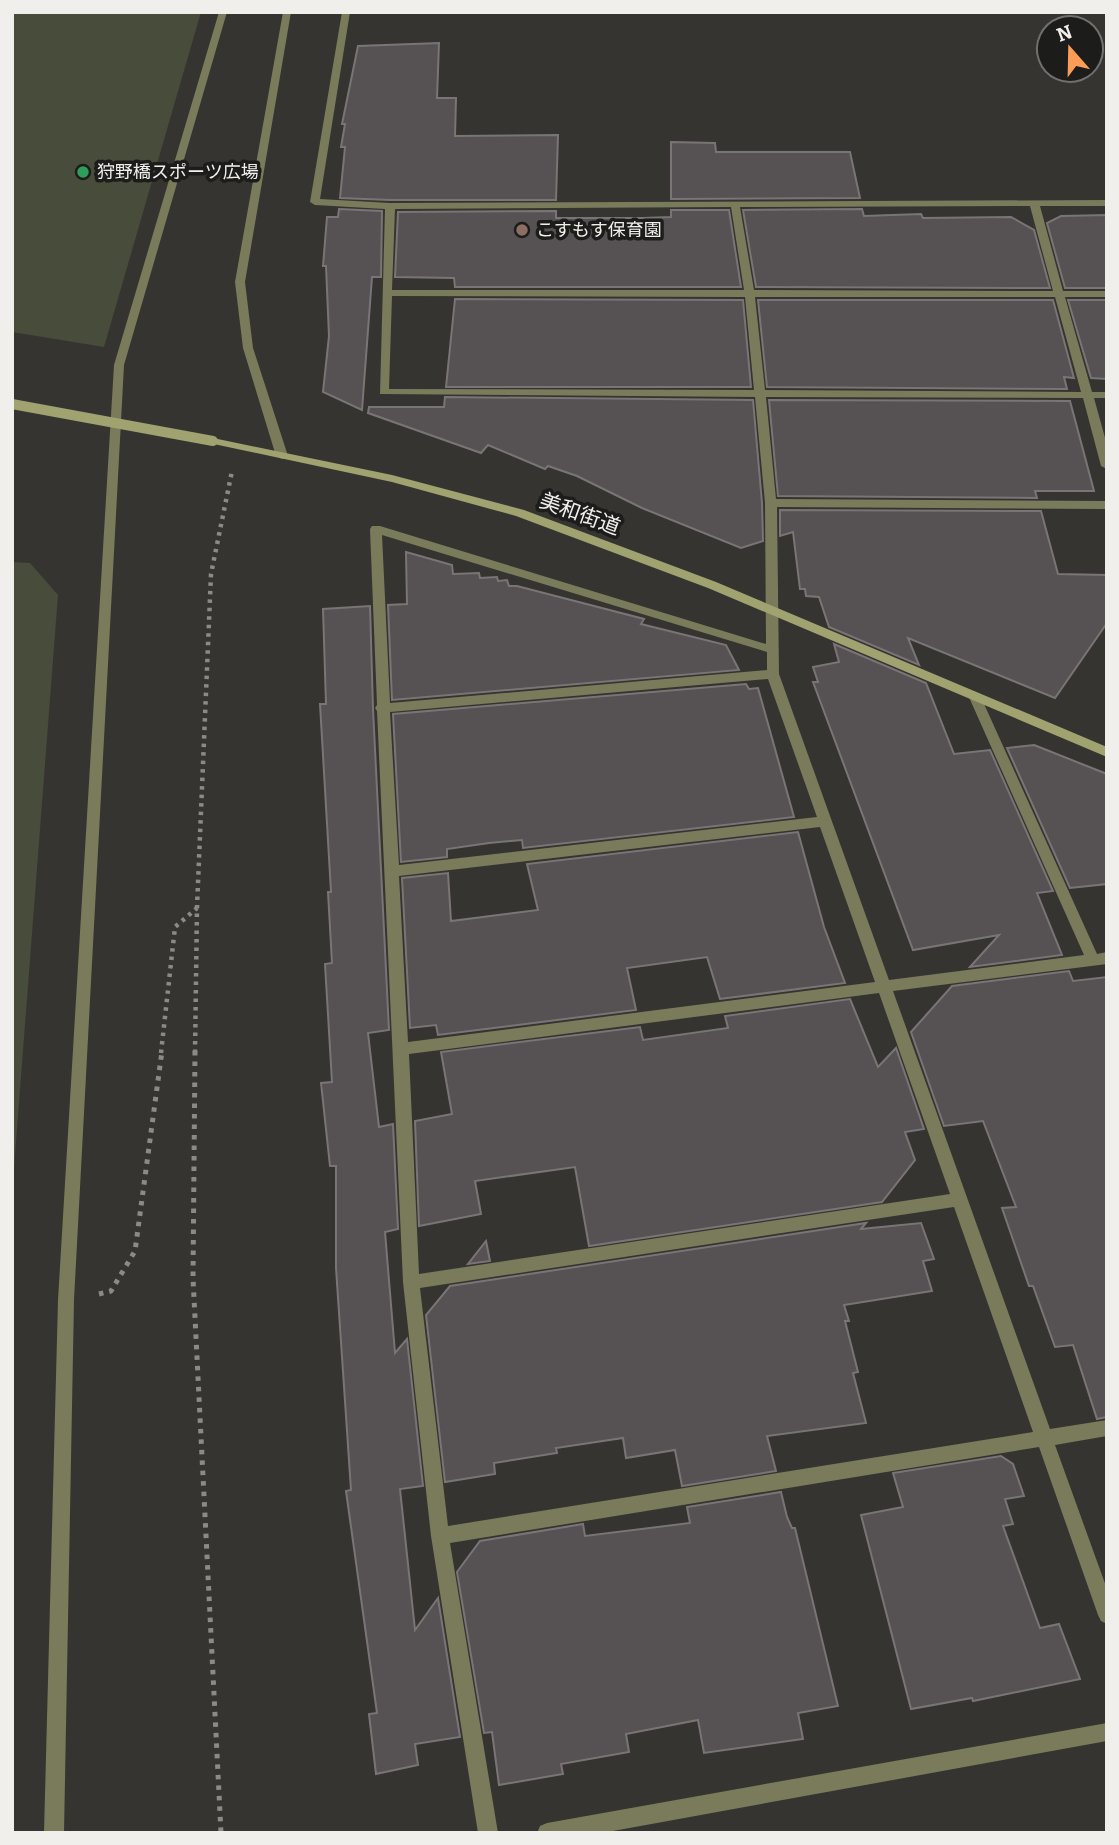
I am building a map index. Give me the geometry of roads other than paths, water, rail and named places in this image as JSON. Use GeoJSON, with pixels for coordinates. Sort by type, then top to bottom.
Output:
{"type":"FeatureCollection","features":[{"type":"Feature","properties":{"kind":"main road","name":"美和街道"},"geometry":{"type":"LineString","coordinates":[[12,404],[213,441],[392,478],[520,513],[649,560],[1107,752]]}},
{"type":"Feature","properties":{"kind":"street"},"geometry":{"type":"LineString","coordinates":[[54,1833],[66,1300],[119,365],[223,12]]}},
{"type":"Feature","properties":{"kind":"street"},"geometry":{"type":"LineString","coordinates":[[282,456],[248,348],[240,282],[287,12]]}},
{"type":"Feature","properties":{"kind":"street"},"geometry":{"type":"LineString","coordinates":[[346,12],[315,202],[390,206],[1107,203]]}},
{"type":"Feature","properties":{"kind":"street"},"geometry":{"type":"LineString","coordinates":[[1034,203],[1107,466]]}},
{"type":"Feature","properties":{"kind":"street"},"geometry":{"type":"LineString","coordinates":[[735,205],[750,296],[771,503],[773,674],[1107,1615]]}},
{"type":"Feature","properties":{"kind":"street"},"geometry":{"type":"LineString","coordinates":[[390,206],[384,392],[1107,395]]}},
{"type":"Feature","properties":{"kind":"street"},"geometry":{"type":"LineString","coordinates":[[388,293],[1107,295]]}},
{"type":"Feature","properties":{"kind":"street"},"geometry":{"type":"LineString","coordinates":[[771,503],[1107,505]]}},
{"type":"Feature","properties":{"kind":"street"},"geometry":{"type":"LineString","coordinates":[[488,1833],[440,1536],[411,1282],[394,871],[381,708],[376,529],[773,650]]}},
{"type":"Feature","properties":{"kind":"street"},"geometry":{"type":"LineString","coordinates":[[381,708],[773,674]]}},
{"type":"Feature","properties":{"kind":"street"},"geometry":{"type":"LineString","coordinates":[[401,1049],[1100,959],[974,695]]}},
{"type":"Feature","properties":{"kind":"street"},"geometry":{"type":"LineString","coordinates":[[394,871],[827,821]]}},
{"type":"Feature","properties":{"kind":"street"},"geometry":{"type":"LineString","coordinates":[[411,1282],[958,1200]]}},
{"type":"Feature","properties":{"kind":"street"},"geometry":{"type":"LineString","coordinates":[[440,1536],[1107,1428]]}},
{"type":"Feature","properties":{"kind":"street"},"geometry":{"type":"LineString","coordinates":[[547,1833],[1107,1732]]}},
{"type":"Feature","properties":{"kind":"place","name":"狩野橋スポーツ広場"},"geometry":{"type":"Point","coordinates":[83,172]}},
{"type":"Feature","properties":{"kind":"place","name":"こすもす保育園"},"geometry":{"type":"Point","coordinates":[522,230]}}]}
